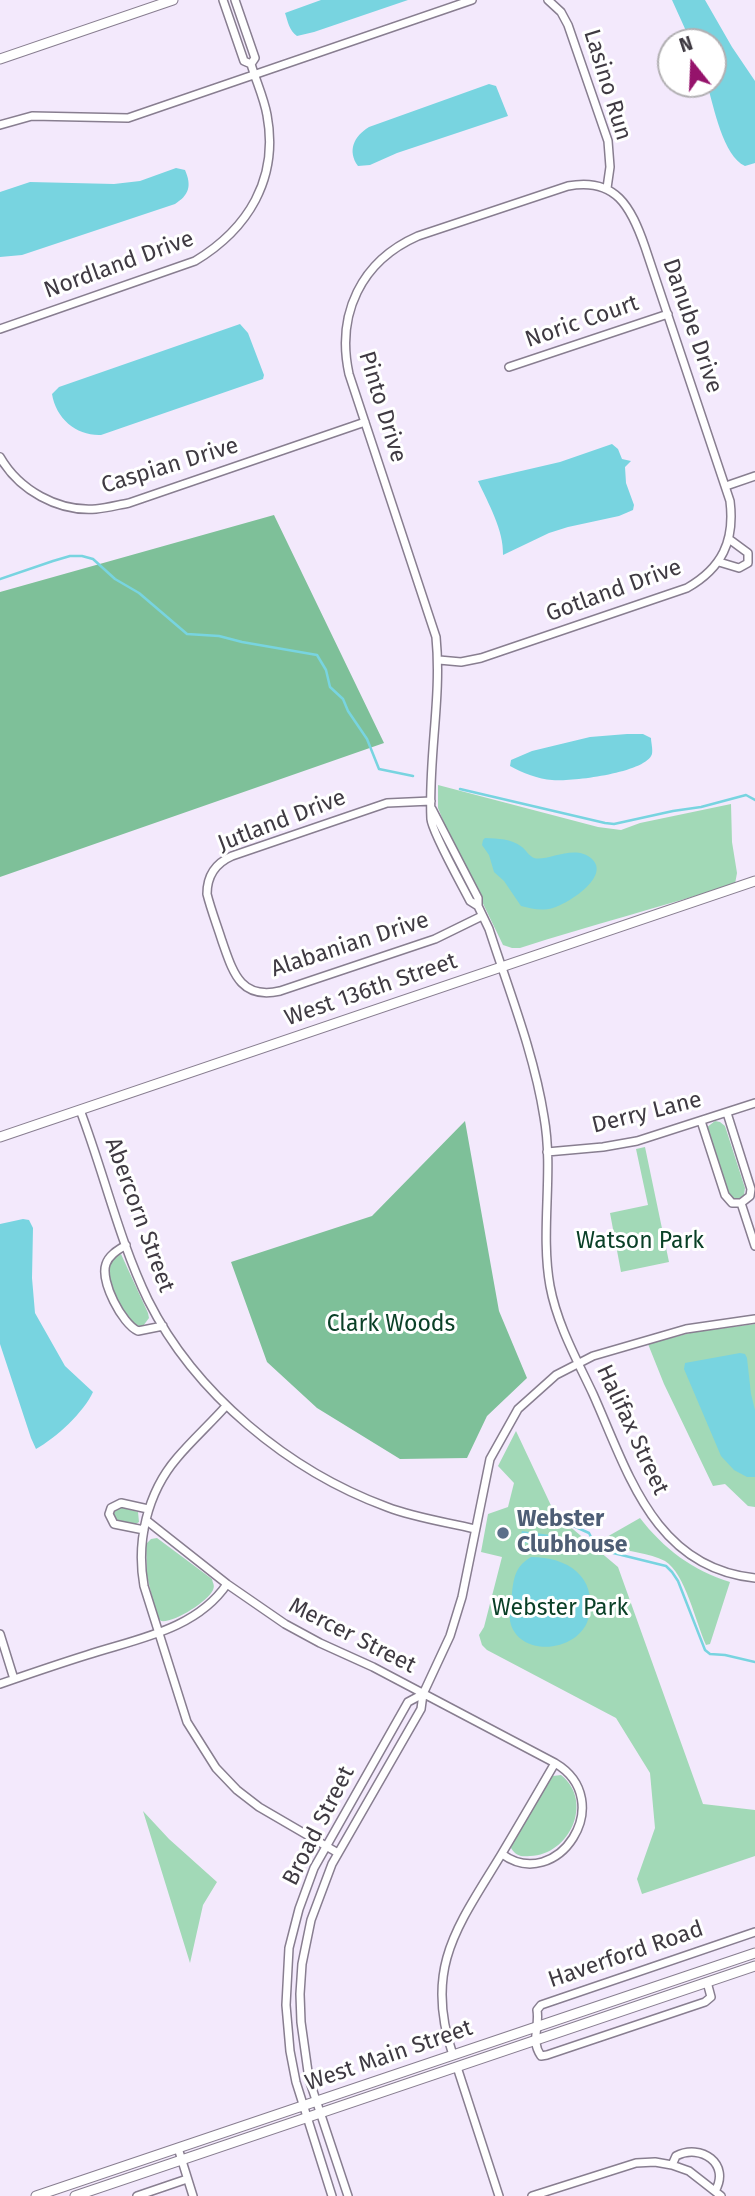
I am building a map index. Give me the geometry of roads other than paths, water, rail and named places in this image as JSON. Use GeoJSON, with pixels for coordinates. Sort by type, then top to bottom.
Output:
{"type":"FeatureCollection","features":[{"type":"Feature","properties":{"kind":"street"},"geometry":{"type":"LineString","coordinates":[[0,58],[173,0]]}},
{"type":"Feature","properties":{"kind":"street","name":"Nordland Drive"},"geometry":{"type":"LineString","coordinates":[[223,0],[244,61],[251,64]]}},
{"type":"Feature","properties":{"kind":"street","name":"Nordland Drive"},"geometry":{"type":"LineString","coordinates":[[235,0],[255,58],[251,64]]}},
{"type":"Feature","properties":{"kind":"street"},"geometry":{"type":"LineString","coordinates":[[0,125],[32,116],[128,118],[472,0]]}},
{"type":"Feature","properties":{"kind":"street","name":"Lasino Run"},"geometry":{"type":"LineString","coordinates":[[548,0],[561,12],[568,25],[608,141],[611,167],[607,188]]}},
{"type":"Feature","properties":{"kind":"street","name":"Nordland Drive"},"geometry":{"type":"LineString","coordinates":[[0,329],[195,261],[228,238],[252,206],[265,177],[268,162],[270,146],[267,116],[251,64]]}},
{"type":"Feature","properties":{"kind":"street","name":"Pinto Drive"},"geometry":{"type":"LineString","coordinates":[[547,1152],[545,1120],[535,1075],[489,929],[478,906],[470,901],[433,827],[431,818],[439,660],[433,624],[349,374],[344,346],[345,331],[362,284],[380,261],[399,246],[418,236],[552,190],[580,183],[607,188]]}},
{"type":"Feature","properties":{"kind":"street","name":"Danube Drive"},"geometry":{"type":"LineString","coordinates":[[607,188],[628,207],[634,217],[726,486]]}},
{"type":"Feature","properties":{"kind":"street","name":"Noric Court"},"geometry":{"type":"LineString","coordinates":[[509,367],[668,314]]}},
{"type":"Feature","properties":{"kind":"street","name":"Caspian Drive"},"geometry":{"type":"LineString","coordinates":[[0,457],[13,474],[37,494],[64,506],[96,509],[129,502],[365,422]]}},
{"type":"Feature","properties":{"kind":"street"},"geometry":{"type":"LineString","coordinates":[[726,486],[755,476]]}},
{"type":"Feature","properties":{"kind":"street","name":"Gotland Drive"},"geometry":{"type":"LineString","coordinates":[[439,660],[461,662],[481,658],[687,588],[719,562],[729,539],[733,523],[726,486]]}},
{"type":"Feature","properties":{"kind":"street"},"geometry":{"type":"LineString","coordinates":[[719,562],[739,568],[748,563],[748,553],[729,539]]}},
{"type":"Feature","properties":{"kind":"street","name":"Jutland Drive"},"geometry":{"type":"LineString","coordinates":[[220,934],[207,887],[215,867],[226,859],[387,803],[432,805]]}},
{"type":"Feature","properties":{"kind":"street","name":"West 136th Street"},"geometry":{"type":"LineString","coordinates":[[0,1137],[755,881]]}},
{"type":"Feature","properties":{"kind":"street","name":"Alabanian Drive"},"geometry":{"type":"LineString","coordinates":[[220,934],[235,976],[250,989],[263,994],[280,991],[435,939],[482,916]]}},
{"type":"Feature","properties":{"kind":"street","name":"Derry Lane"},"geometry":{"type":"LineString","coordinates":[[547,1152],[621,1144],[755,1103]]}},
{"type":"Feature","properties":{"kind":"street","name":"Abercorn Street"},"geometry":{"type":"LineString","coordinates":[[80,1110],[147,1298],[187,1361],[226,1406],[281,1450],[349,1491],[411,1515],[475,1529]]}},
{"type":"Feature","properties":{"kind":"street"},"geometry":{"type":"LineString","coordinates":[[701,1121],[724,1195],[732,1203],[741,1203],[750,1196],[751,1189],[727,1112]]}},
{"type":"Feature","properties":{"kind":"street","name":"Halifax Street"},"geometry":{"type":"LineString","coordinates":[[547,1152],[546,1235],[550,1286],[558,1317],[635,1488],[653,1518],[677,1545],[727,1572],[755,1578]]}},
{"type":"Feature","properties":{"kind":"street"},"geometry":{"type":"LineString","coordinates":[[741,1203],[755,1246]]}},
{"type":"Feature","properties":{"kind":"street"},"geometry":{"type":"LineString","coordinates":[[126,1245],[114,1253],[106,1264],[104,1276],[111,1293],[123,1318],[132,1329],[145,1331],[163,1326]]}},
{"type":"Feature","properties":{"kind":"street","name":"Broad Street"},"geometry":{"type":"LineString","coordinates":[[348,2196],[310,2079],[302,2039],[301,1972],[308,1935],[316,1904],[338,1853],[421,1709],[423,1694],[450,1636],[462,1597],[490,1459],[508,1424],[528,1399],[556,1375],[579,1362],[652,1337],[755,1319]]}},
{"type":"Feature","properties":{"kind":"street"},"geometry":{"type":"LineString","coordinates":[[226,1406],[174,1461],[159,1484],[148,1509],[141,1572],[187,1722],[216,1768],[237,1790],[259,1807],[338,1853]]}},
{"type":"Feature","properties":{"kind":"street"},"geometry":{"type":"LineString","coordinates":[[144,1531],[114,1524],[109,1514],[116,1504],[121,1503],[148,1509]]}},
{"type":"Feature","properties":{"kind":"street","name":"Mercer Street"},"geometry":{"type":"LineString","coordinates":[[146,1520],[227,1584],[285,1624],[373,1667],[566,1770],[580,1792],[582,1813],[576,1834],[564,1850],[545,1860],[524,1863],[502,1854]]}},
{"type":"Feature","properties":{"kind":"street"},"geometry":{"type":"LineString","coordinates":[[0,1684],[158,1633],[183,1622],[199,1611],[227,1584]]}},
{"type":"Feature","properties":{"kind":"street"},"geometry":{"type":"LineString","coordinates":[[0,1634],[14,1679]]}},
{"type":"Feature","properties":{"kind":"street","name":"Broad Street"},"geometry":{"type":"LineString","coordinates":[[332,2196],[296,2082],[286,2024],[289,1948],[314,1868],[408,1702],[423,1694]]}},
{"type":"Feature","properties":{"kind":"street"},"geometry":{"type":"LineString","coordinates":[[453,2055],[443,2018],[443,1988],[446,1959],[453,1935],[555,1763]]}},
{"type":"Feature","properties":{"kind":"street","name":"Haverford Road"},"geometry":{"type":"LineString","coordinates":[[536,2034],[537,2010],[543,2004],[755,1932]]}},
{"type":"Feature","properties":{"kind":"street","name":"West Main Street"},"geometry":{"type":"LineString","coordinates":[[75,2196],[457,2067],[536,2034],[755,1953]]}},
{"type":"Feature","properties":{"kind":"street","name":"West Main Street"},"geometry":{"type":"LineString","coordinates":[[36,2196],[453,2055],[536,2034],[755,1966]]}},
{"type":"Feature","properties":{"kind":"street"},"geometry":{"type":"LineString","coordinates":[[536,2034],[540,2054],[547,2055],[705,2002],[710,1997],[707,1982]]}},
{"type":"Feature","properties":{"kind":"street"},"geometry":{"type":"LineString","coordinates":[[457,2067],[499,2196]]}},
{"type":"Feature","properties":{"kind":"street"},"geometry":{"type":"LineString","coordinates":[[178,2148],[192,2196]]}},
{"type":"Feature","properties":{"kind":"street"},"geometry":{"type":"LineString","coordinates":[[672,2165],[676,2156],[689,2151],[705,2155],[714,2162],[719,2173],[718,2193]]}},
{"type":"Feature","properties":{"kind":"street"},"geometry":{"type":"LineString","coordinates":[[532,2196],[636,2163],[655,2162],[690,2171],[718,2193]]}},
{"type":"Feature","properties":{"kind":"street"},"geometry":{"type":"LineString","coordinates":[[137,2196],[187,2179]]}},
{"type":"Feature","properties":{"kind":"water"},"geometry":{"type":"Polygon","coordinates":[[[321,0],[408,0],[297,36],[290,28],[285,13],[321,0]]]}},
{"type":"Feature","properties":{"kind":"water"},"geometry":{"type":"Polygon","coordinates":[[[672,0],[705,0],[721,28],[685,28],[672,0]]]}},
{"type":"Feature","properties":{"kind":"water"},"geometry":{"type":"Polygon","coordinates":[[[727,38],[755,81],[755,163],[745,166],[737,161],[720,130],[711,98],[727,98],[727,38]]]}},
{"type":"Feature","properties":{"kind":"water"},"geometry":{"type":"Polygon","coordinates":[[[489,84],[496,86],[508,116],[397,153],[370,165],[358,166],[353,155],[354,144],[359,135],[369,127],[489,84]]]}},
{"type":"Feature","properties":{"kind":"water"},"geometry":{"type":"Polygon","coordinates":[[[176,168],[185,170],[189,185],[186,194],[175,204],[22,255],[0,257],[0,192],[30,182],[114,184],[140,181],[176,168]]]}},
{"type":"Feature","properties":{"kind":"water"},"geometry":{"type":"Polygon","coordinates":[[[240,324],[248,333],[264,375],[263,379],[101,435],[92,435],[76,429],[63,418],[54,403],[52,394],[59,387],[240,324]]]}},
{"type":"Feature","properties":{"kind":"water"},"geometry":{"type":"Polygon","coordinates":[[[612,444],[618,449],[622,459],[631,461],[625,467],[633,510],[549,533],[503,555],[498,526],[478,481],[560,462],[612,444]]]}},
{"type":"Feature","properties":{"kind":"water"},"geometry":{"type":"Polygon","coordinates":[[[643,734],[651,738],[652,754],[647,761],[622,771],[590,778],[552,780],[510,766],[511,760],[532,751],[590,737],[643,734]]]}},
{"type":"Feature","properties":{"kind":"water"},"geometry":{"type":"Polygon","coordinates":[[[485,838],[513,842],[534,858],[570,853],[585,855],[592,859],[596,874],[585,889],[559,905],[549,909],[521,906],[504,881],[494,872],[489,855],[482,845],[485,838]]]}},
{"type":"Feature","properties":{"kind":"water"},"geometry":{"type":"Polygon","coordinates":[[[29,1220],[33,1228],[32,1278],[35,1313],[65,1366],[93,1392],[69,1424],[36,1449],[0,1344],[0,1224],[29,1220]]]}},
{"type":"Feature","properties":{"kind":"water"},"geometry":{"type":"Polygon","coordinates":[[[740,1353],[747,1358],[755,1410],[755,1477],[747,1477],[734,1470],[721,1456],[684,1369],[685,1363],[740,1353]]]}},
{"type":"Feature","properties":{"kind":"water"},"geometry":{"type":"Polygon","coordinates":[[[522,1531],[550,1535],[548,1546],[519,1542],[522,1531]]]}},
{"type":"Feature","properties":{"kind":"water"},"geometry":{"type":"Polygon","coordinates":[[[531,1557],[567,1565],[584,1580],[588,1590],[589,1616],[584,1628],[576,1637],[564,1643],[539,1646],[527,1643],[511,1625],[510,1609],[515,1577],[522,1564],[531,1557]]]}},
{"type":"Feature","properties":{"kind":"waterway"},"geometry":{"type":"LineString","coordinates":[[0,579],[70,556],[82,556],[93,559],[115,579],[139,593],[187,634],[219,636],[317,655],[326,670],[330,687],[343,699],[367,739],[379,769],[413,776]]}},
{"type":"Feature","properties":{"kind":"waterway"},"geometry":{"type":"LineString","coordinates":[[460,789],[614,824],[746,795],[755,800]]}},
{"type":"Feature","properties":{"kind":"waterway"},"geometry":{"type":"LineString","coordinates":[[560,1520],[589,1533],[597,1549],[666,1566],[678,1581],[705,1650],[710,1654],[755,1662]]}},
{"type":"Feature","properties":{"kind":"place","name":"Webster Clubhouse"},"geometry":{"type":"Point","coordinates":[503,1533]}},
{"type":"Feature","properties":{"kind":"park label","name":"Watson Park"},"geometry":{"type":"Point","coordinates":[640,1242]}},
{"type":"Feature","properties":{"kind":"park label","name":"Clark Woods"},"geometry":{"type":"Point","coordinates":[391,1325]}},
{"type":"Feature","properties":{"kind":"park label","name":"Webster Park"},"geometry":{"type":"Point","coordinates":[560,1609]}}]}
